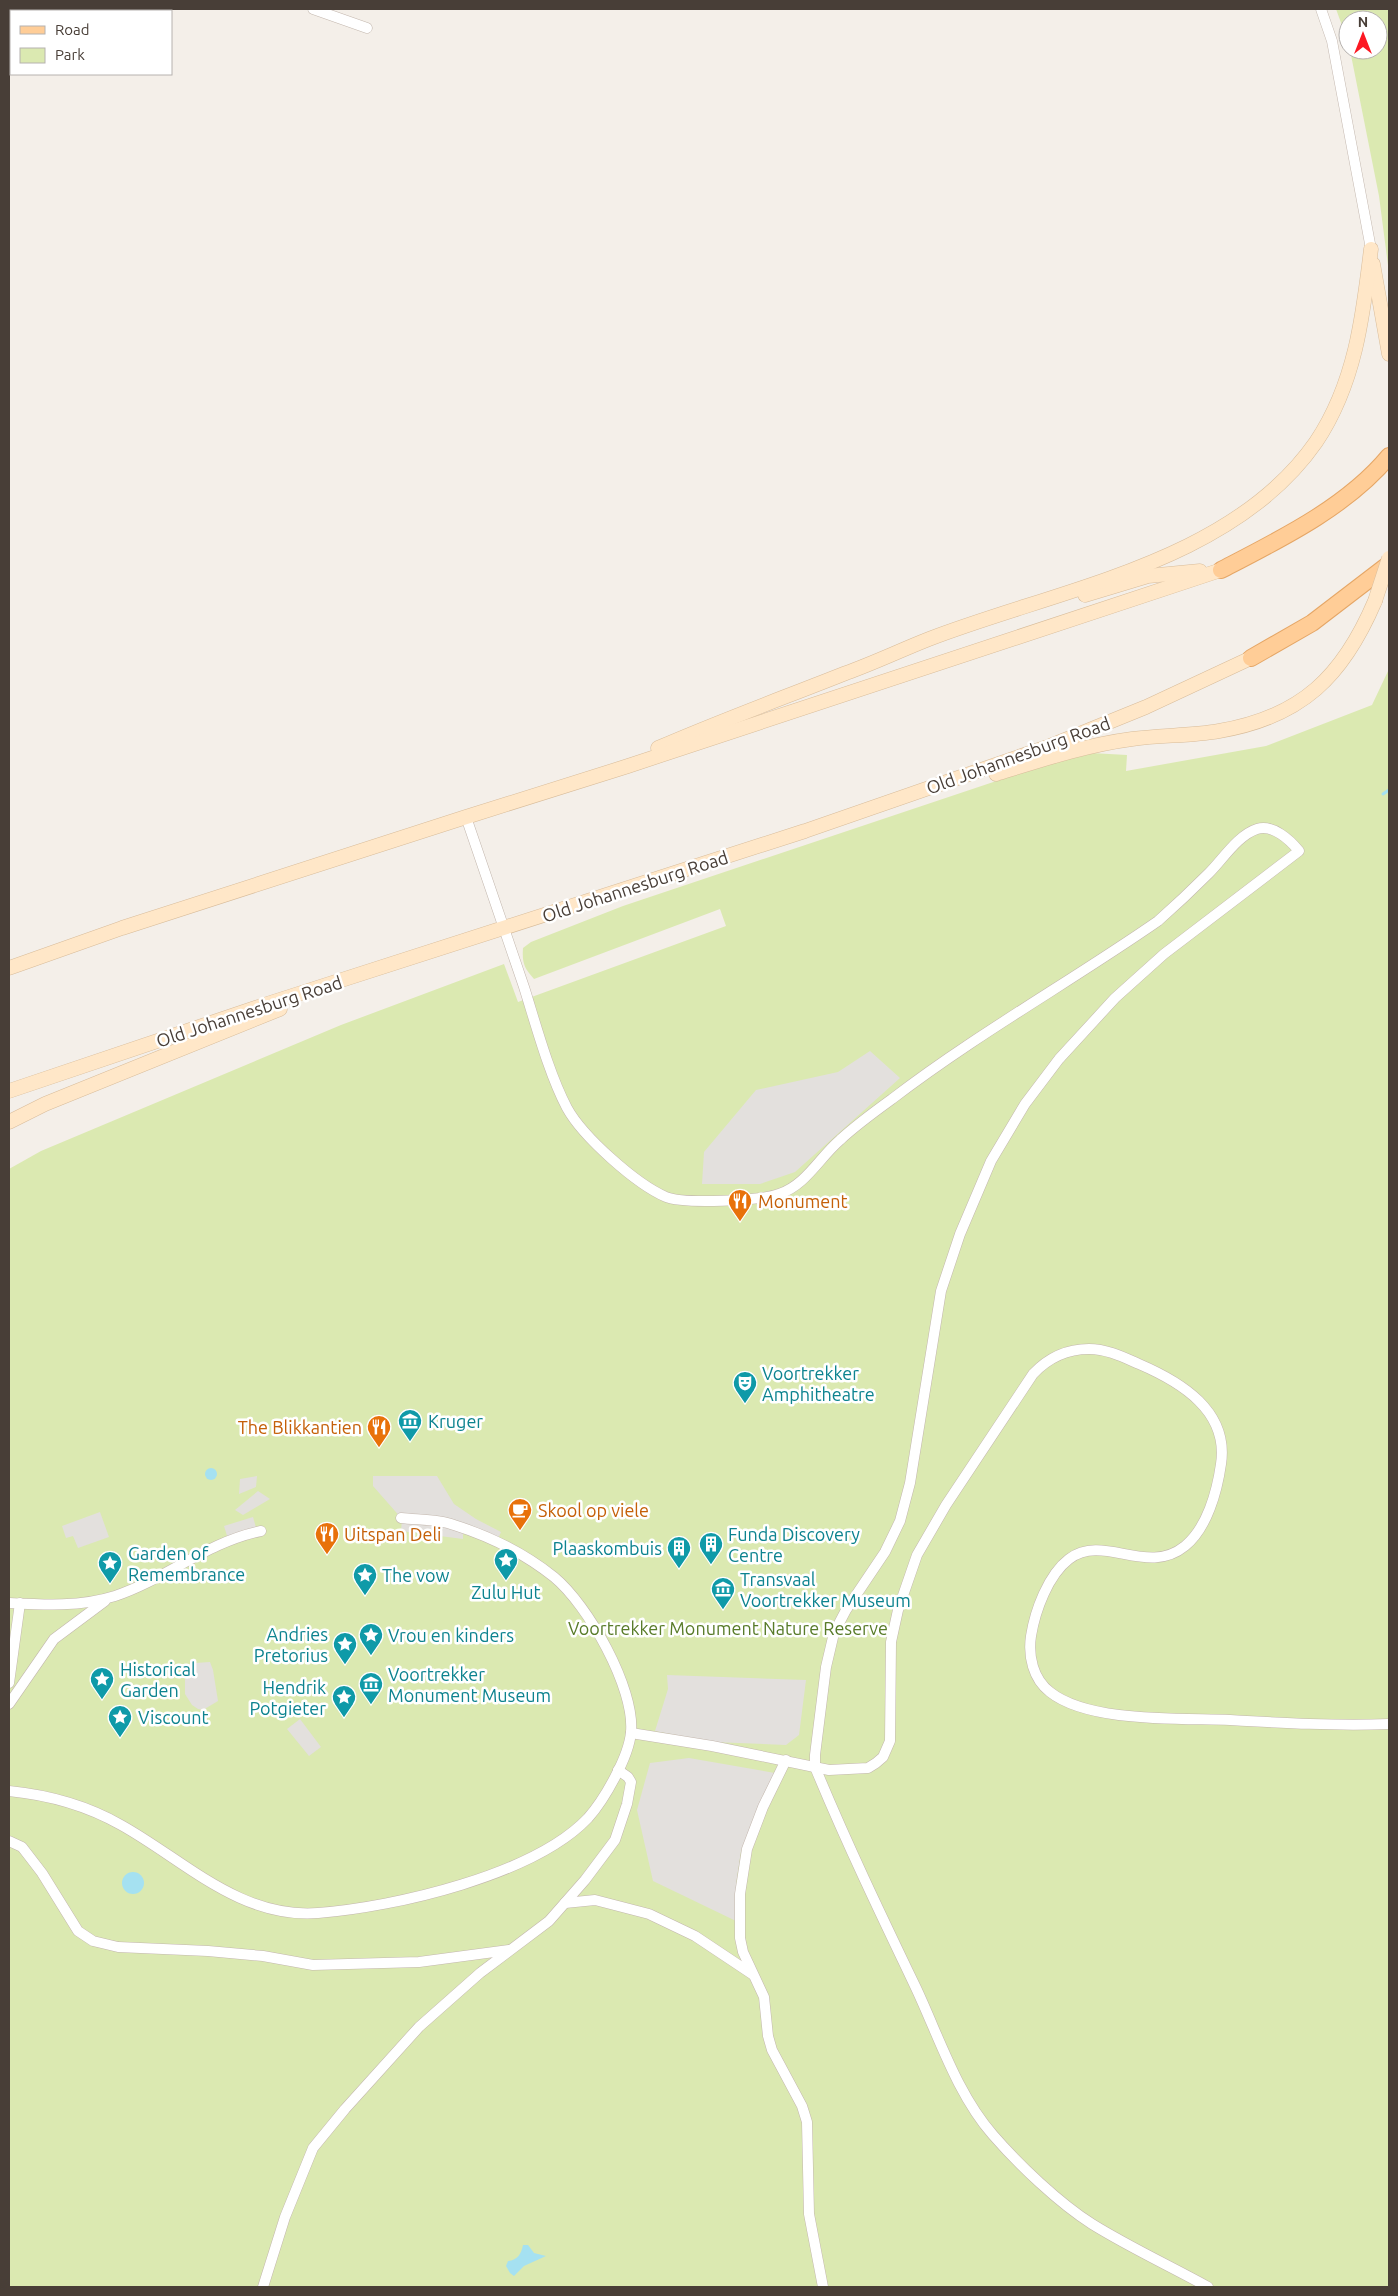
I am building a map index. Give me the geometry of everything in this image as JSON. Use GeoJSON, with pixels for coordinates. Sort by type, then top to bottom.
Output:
{"type":"FeatureCollection","features":[{"type":"Feature","properties":{"kind":"main road"},"geometry":{"type":"LineString","coordinates":[[1371,249],[1389,353]]}},
{"type":"Feature","properties":{"kind":"main road"},"geometry":{"type":"LineString","coordinates":[[628,766],[638,758],[676,740],[928,640],[1122,573],[1221,529],[1249,510],[1280,485],[1326,427],[1351,368],[1362,325],[1371,249]]}},
{"type":"Feature","properties":{"kind":"main road"},"geometry":{"type":"LineString","coordinates":[[9,968],[122,928],[628,766],[1221,570],[1285,537],[1351,492],[1389,456]]}},
{"type":"Feature","properties":{"kind":"main road"},"geometry":{"type":"LineString","coordinates":[[806,831],[859,818],[1052,756],[1100,744],[1133,739],[1219,731],[1254,723],[1283,711],[1314,691],[1341,664],[1363,628],[1375,601],[1389,558]]}},
{"type":"Feature","properties":{"kind":"main road"},"geometry":{"type":"LineString","coordinates":[[1252,658],[1312,623],[1389,564]]}},
{"type":"Feature","properties":{"kind":"main road"},"geometry":{"type":"LineString","coordinates":[[894,655],[991,627],[1148,576],[1221,570]]}},
{"type":"Feature","properties":{"kind":"main road","name":"Old Johannesburg Road"},"geometry":{"type":"LineString","coordinates":[[9,1090],[267,1004],[388,967],[806,831],[1050,746],[1146,707],[1252,658]]}},
{"type":"Feature","properties":{"kind":"main road"},"geometry":{"type":"LineString","coordinates":[[9,1122],[45,1104],[388,967]]}},
{"type":"Feature","properties":{"kind":"street"},"geometry":{"type":"LineString","coordinates":[[313,9],[367,28]]}},
{"type":"Feature","properties":{"kind":"street"},"geometry":{"type":"LineString","coordinates":[[1321,9],[1332,41],[1371,249]]}},
{"type":"Feature","properties":{"kind":"street"},"geometry":{"type":"LineString","coordinates":[[466,817],[550,1066],[567,1108],[580,1127],[641,1184],[669,1198],[691,1200],[762,1198],[793,1188],[818,1165],[838,1142],[924,1076],[1158,921],[1184,899],[1236,844],[1249,833],[1258,828],[1271,829],[1288,840],[1299,851],[1164,954],[1115,998],[1059,1059],[1020,1112],[990,1161],[960,1234],[941,1291],[910,1483],[900,1521],[885,1552],[846,1610],[834,1633],[822,1699],[815,1767],[849,1849],[951,2066],[972,2106],[992,2134],[1031,2173],[1081,2216],[1128,2244],[1208,2287]]}},
{"type":"Feature","properties":{"kind":"street"},"geometry":{"type":"LineString","coordinates":[[631,1733],[786,1760],[829,1770],[868,1768],[883,1757],[890,1741],[891,1642],[901,1601],[922,1543],[1033,1374],[1055,1357],[1086,1349],[1106,1351],[1150,1369],[1196,1397],[1210,1413],[1219,1432],[1222,1442],[1221,1465],[1205,1518],[1198,1533],[1181,1549],[1162,1557],[1149,1559],[1109,1551],[1090,1550],[1070,1558],[1062,1566],[1044,1597],[1031,1633],[1030,1648],[1033,1667],[1045,1687],[1056,1696],[1071,1703],[1102,1712],[1134,1717],[1316,1724],[1389,1724]]}},
{"type":"Feature","properties":{"kind":"street"},"geometry":{"type":"LineString","coordinates":[[9,1791],[67,1801],[97,1813],[147,1841],[194,1874],[234,1896],[271,1909],[306,1914],[411,1899],[456,1886],[522,1861],[560,1841],[588,1817],[604,1797],[618,1770],[631,1733],[626,1693],[615,1666],[592,1624],[566,1588],[538,1566],[493,1540],[452,1524],[401,1518]]}},
{"type":"Feature","properties":{"kind":"street"},"geometry":{"type":"LineString","coordinates":[[9,1704],[54,1639],[89,1612],[115,1596],[144,1584],[220,1543],[261,1531]]}},
{"type":"Feature","properties":{"kind":"street"},"geometry":{"type":"LineString","coordinates":[[9,1603],[72,1605],[115,1596]]}},
{"type":"Feature","properties":{"kind":"street"},"geometry":{"type":"LineString","coordinates":[[9,1683],[20,1604]]}},
{"type":"Feature","properties":{"kind":"street"},"geometry":{"type":"LineString","coordinates":[[786,1760],[763,1807],[747,1849],[740,1894],[740,1938],[743,1952],[764,1997],[768,2036],[772,2050],[802,2106],[807,2122],[809,2214],[823,2287]]}},
{"type":"Feature","properties":{"kind":"street"},"geometry":{"type":"LineString","coordinates":[[263,2287],[285,2217],[313,2148],[345,2109],[420,2028],[480,1973],[549,1921],[565,1903],[615,1840],[627,1804],[630,1782],[628,1777],[618,1770]]}},
{"type":"Feature","properties":{"kind":"street"},"geometry":{"type":"LineString","coordinates":[[9,1799],[21,1792]]}},
{"type":"Feature","properties":{"kind":"street"},"geometry":{"type":"LineString","coordinates":[[9,1841],[22,1847],[42,1873],[78,1931],[93,1941],[118,1947],[208,1951],[263,1956],[313,1965],[420,1962],[510,1950]]}},
{"type":"Feature","properties":{"kind":"street"},"geometry":{"type":"LineString","coordinates":[[565,1903],[595,1900],[649,1914],[695,1936],[753,1975]]}},
{"type":"Feature","properties":{"kind":"green space"},"geometry":{"type":"Polygon","coordinates":[[[1336,9],[1389,9],[1389,273],[1379,196],[1352,60],[1388,60],[1388,10],[1338,10],[1338,14],[1336,9]]]}},
{"type":"Feature","properties":{"kind":"green space","name":"Voortrekker Monument Nature Reserve"},"geometry":{"type":"Polygon","coordinates":[[[1389,669],[1389,2287],[9,2287],[9,1169],[41,1151],[341,1025],[504,964],[518,1002],[726,926],[720,909],[534,979],[528,972],[523,962],[523,948],[531,942],[623,906],[1053,762],[1091,753],[1127,755],[1126,771],[1266,746],[1372,705],[1389,669]]]}},
{"type":"Feature","properties":{"kind":"shaded area"},"geometry":{"type":"Polygon","coordinates":[[[870,1051],[900,1078],[795,1172],[760,1184],[702,1184],[704,1152],[756,1090],[838,1072],[870,1051]]]}},
{"type":"Feature","properties":{"kind":"shaded area"},"geometry":{"type":"Polygon","coordinates":[[[257,1476],[256,1487],[239,1494],[240,1479],[257,1476]]]}},
{"type":"Feature","properties":{"kind":"shaded area"},"geometry":{"type":"Polygon","coordinates":[[[373,1476],[437,1476],[454,1504],[476,1519],[501,1532],[497,1541],[463,1529],[463,1539],[401,1531],[402,1519],[373,1486],[373,1476]]]}},
{"type":"Feature","properties":{"kind":"shaded area"},"geometry":{"type":"Polygon","coordinates":[[[258,1491],[270,1499],[243,1515],[235,1510],[258,1491]]]}},
{"type":"Feature","properties":{"kind":"shaded area"},"geometry":{"type":"Polygon","coordinates":[[[100,1512],[109,1537],[78,1548],[73,1536],[66,1538],[62,1526],[100,1512]]]}},
{"type":"Feature","properties":{"kind":"shaded area"},"geometry":{"type":"Polygon","coordinates":[[[253,1517],[257,1531],[228,1539],[224,1526],[253,1517]]]}},
{"type":"Feature","properties":{"kind":"shaded area"},"geometry":{"type":"Polygon","coordinates":[[[210,1662],[218,1701],[203,1710],[198,1709],[192,1705],[185,1694],[185,1680],[188,1668],[195,1663],[210,1662]]]}},
{"type":"Feature","properties":{"kind":"shaded area"},"geometry":{"type":"Polygon","coordinates":[[[667,1675],[806,1680],[799,1735],[786,1745],[713,1742],[655,1731],[668,1689],[667,1675]]]}},
{"type":"Feature","properties":{"kind":"shaded area"},"geometry":{"type":"Polygon","coordinates":[[[300,1719],[321,1747],[309,1756],[287,1729],[300,1719]]]}},
{"type":"Feature","properties":{"kind":"shaded area"},"geometry":{"type":"Polygon","coordinates":[[[689,1758],[775,1773],[741,1851],[736,1884],[736,1921],[653,1881],[637,1810],[650,1763],[689,1758]]]}},
{"type":"Feature","properties":{"kind":"water"},"geometry":{"type":"Polygon","coordinates":[[[213,1468],[216,1469],[216,1479],[209,1480],[206,1479],[205,1472],[206,1469],[213,1468]]]}},
{"type":"Feature","properties":{"kind":"water"},"geometry":{"type":"Polygon","coordinates":[[[133,1872],[141,1875],[144,1883],[141,1891],[133,1894],[125,1891],[122,1883],[125,1875],[133,1872]]]}},
{"type":"Feature","properties":{"kind":"water"},"geometry":{"type":"Polygon","coordinates":[[[523,2245],[528,2245],[534,2253],[546,2256],[524,2266],[514,2276],[506,2266],[508,2261],[518,2256],[523,2245]]]}},
{"type":"Feature","properties":{"kind":"waterway"},"geometry":{"type":"LineString","coordinates":[[1383,794],[1389,790]]}},
{"type":"Feature","properties":{"kind":"place","name":"Monument"},"geometry":{"type":"Point","coordinates":[740,1222]}},
{"type":"Feature","properties":{"kind":"place","name":"Voortrekker Amphitheatre"},"geometry":{"type":"Point","coordinates":[745,1404]}},
{"type":"Feature","properties":{"kind":"place","name":"Kruger"},"geometry":{"type":"Point","coordinates":[410,1442]}},
{"type":"Feature","properties":{"kind":"place","name":"The Blikkantien"},"geometry":{"type":"Point","coordinates":[379,1448]}},
{"type":"Feature","properties":{"kind":"place","name":"Skool op viele"},"geometry":{"type":"Point","coordinates":[520,1531]}},
{"type":"Feature","properties":{"kind":"place","name":"Uitspan Deli"},"geometry":{"type":"Point","coordinates":[327,1555]}},
{"type":"Feature","properties":{"kind":"place","name":"Funda Discovery Centre"},"geometry":{"type":"Point","coordinates":[711,1565]}},
{"type":"Feature","properties":{"kind":"place","name":"Plaaskombuis"},"geometry":{"type":"Point","coordinates":[679,1569]}},
{"type":"Feature","properties":{"kind":"place","name":"Zulu Hut"},"geometry":{"type":"Point","coordinates":[506,1581]}},
{"type":"Feature","properties":{"kind":"place","name":"Garden of Remembrance"},"geometry":{"type":"Point","coordinates":[110,1584]}},
{"type":"Feature","properties":{"kind":"place","name":"The vow"},"geometry":{"type":"Point","coordinates":[365,1596]}},
{"type":"Feature","properties":{"kind":"place","name":"Transvaal Voortrekker Museum"},"geometry":{"type":"Point","coordinates":[723,1610]}},
{"type":"Feature","properties":{"kind":"place","name":"Vrou en kinders"},"geometry":{"type":"Point","coordinates":[371,1656]}},
{"type":"Feature","properties":{"kind":"place","name":"Andries Pretorius"},"geometry":{"type":"Point","coordinates":[345,1665]}},
{"type":"Feature","properties":{"kind":"place","name":"Historical Garden"},"geometry":{"type":"Point","coordinates":[102,1700]}},
{"type":"Feature","properties":{"kind":"place","name":"Voortrekker Monument Museum"},"geometry":{"type":"Point","coordinates":[371,1705]}},
{"type":"Feature","properties":{"kind":"place","name":"Hendrik Potgieter"},"geometry":{"type":"Point","coordinates":[344,1718]}},
{"type":"Feature","properties":{"kind":"place","name":"Viscount"},"geometry":{"type":"Point","coordinates":[120,1738]}}]}
